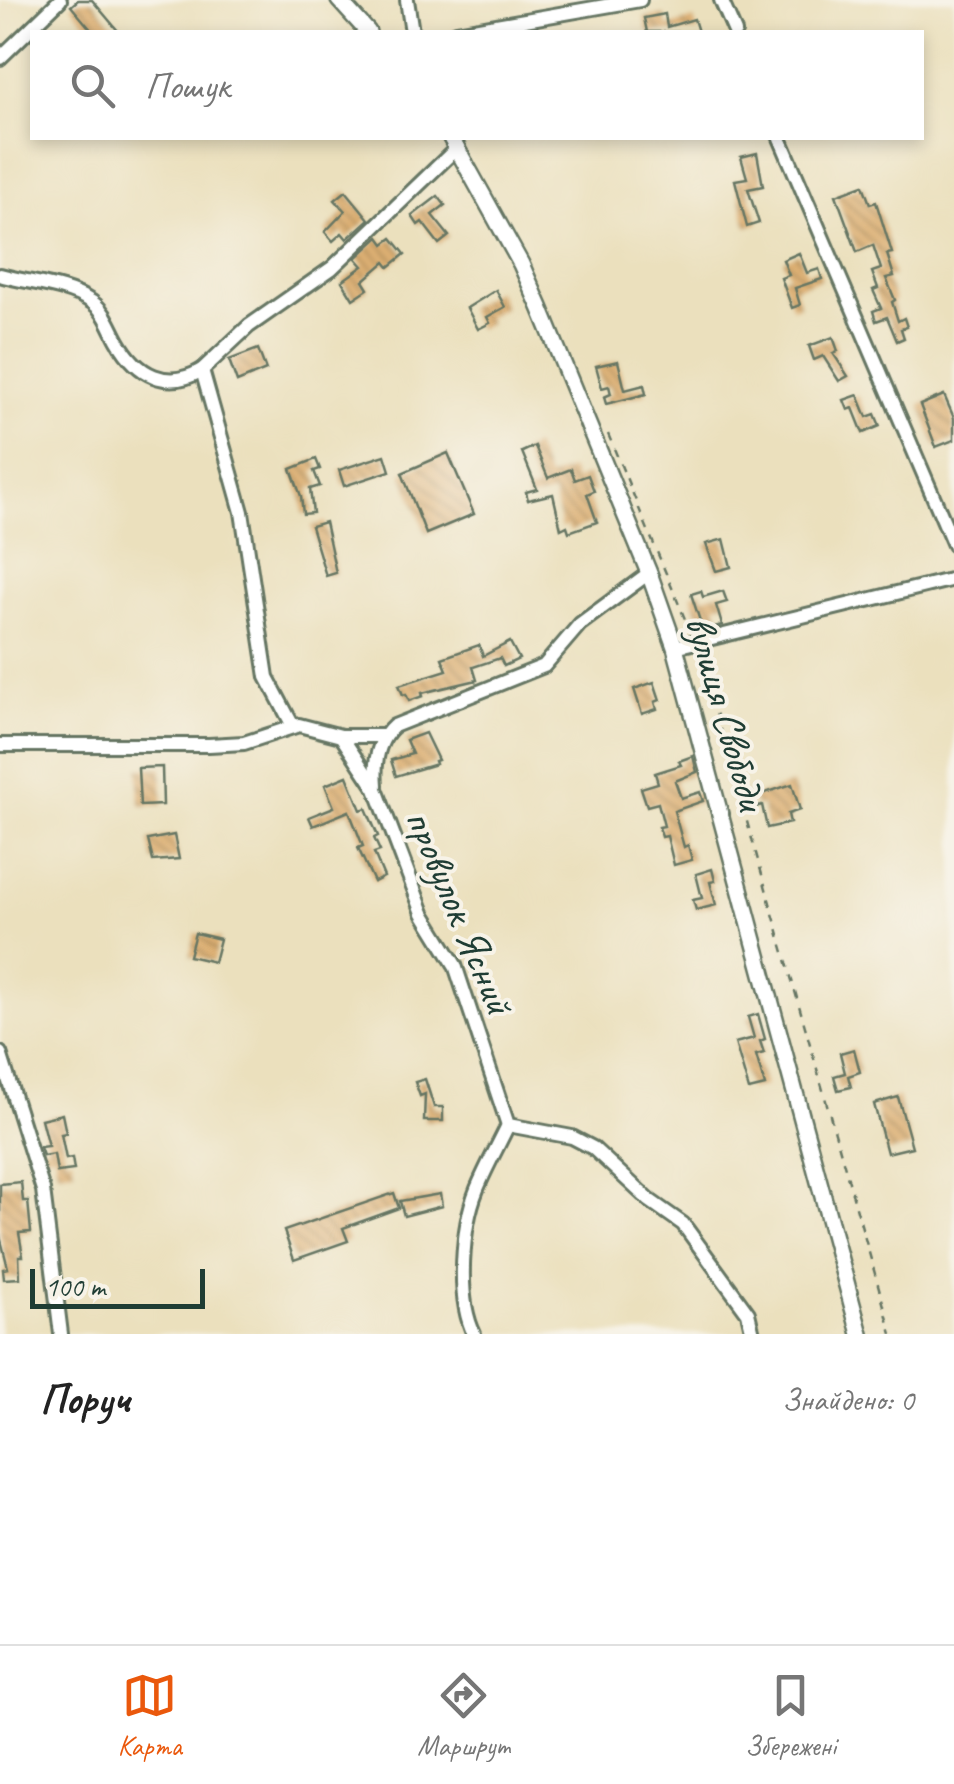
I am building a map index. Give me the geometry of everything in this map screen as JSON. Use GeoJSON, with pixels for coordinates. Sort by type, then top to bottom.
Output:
{"type":"FeatureCollection","features":[{"type":"Feature","properties":{"kind":"street"},"geometry":{"type":"LineString","coordinates":[[0,58],[60,0]]}},
{"type":"Feature","properties":{"kind":"street"},"geometry":{"type":"LineString","coordinates":[[339,0],[366,30]]}},
{"type":"Feature","properties":{"kind":"street"},"geometry":{"type":"LineString","coordinates":[[407,0],[412,30]]}},
{"type":"Feature","properties":{"kind":"street"},"geometry":{"type":"LineString","coordinates":[[468,30],[640,0]]}},
{"type":"Feature","properties":{"kind":"street"},"geometry":{"type":"LineString","coordinates":[[721,0],[734,30]]}},
{"type":"Feature","properties":{"kind":"street"},"geometry":{"type":"LineString","coordinates":[[781,140],[954,545]]}},
{"type":"Feature","properties":{"kind":"street"},"geometry":{"type":"LineString","coordinates":[[0,275],[91,302],[107,318],[130,360],[157,380],[172,382],[202,370],[249,326],[312,285],[454,142]]}},
{"type":"Feature","properties":{"kind":"street","name":"вулиця Свободи"},"geometry":{"type":"LineString","coordinates":[[454,142],[521,264],[649,574],[675,647],[860,1334]]}},
{"type":"Feature","properties":{"kind":"street"},"geometry":{"type":"LineString","coordinates":[[202,370],[242,512],[267,676],[293,726]]}},
{"type":"Feature","properties":{"kind":"street"},"geometry":{"type":"LineString","coordinates":[[376,789],[376,758],[383,736],[401,721],[544,666],[580,624],[649,574]]}},
{"type":"Feature","properties":{"kind":"street"},"geometry":{"type":"LineString","coordinates":[[675,647],[954,579]]}},
{"type":"Feature","properties":{"kind":"street"},"geometry":{"type":"LineString","coordinates":[[0,744],[210,746],[244,742],[293,726],[340,736],[383,736]]}},
{"type":"Feature","properties":{"kind":"street","name":"провулок Ясний"},"geometry":{"type":"LineString","coordinates":[[340,736],[376,789],[423,913],[455,964],[508,1125]]}},
{"type":"Feature","properties":{"kind":"street"},"geometry":{"type":"LineString","coordinates":[[0,1052],[43,1190],[62,1334]]}},
{"type":"Feature","properties":{"kind":"street"},"geometry":{"type":"LineString","coordinates":[[474,1334],[464,1296],[463,1254],[475,1192],[508,1125],[572,1137],[593,1148],[649,1200],[683,1224],[748,1313],[753,1334]]}},
{"type":"Feature","properties":{"kind":"path"},"geometry":{"type":"LineString","coordinates":[[608,434],[695,642],[892,1334]]}},
{"type":"Feature","properties":{"kind":"building"},"geometry":{"type":"Polygon","coordinates":[[[78,0],[92,0],[117,30],[91,30],[71,6],[78,0]]]}},
{"type":"Feature","properties":{"kind":"building"},"geometry":{"type":"Polygon","coordinates":[[[665,14],[667,27],[694,19],[697,30],[647,30],[644,18],[665,14]]]}},
{"type":"Feature","properties":{"kind":"building"},"geometry":{"type":"Polygon","coordinates":[[[757,153],[763,186],[748,189],[759,223],[747,227],[735,180],[747,178],[741,157],[757,153]]]}},
{"type":"Feature","properties":{"kind":"building"},"geometry":{"type":"Polygon","coordinates":[[[863,185],[870,204],[876,202],[892,253],[887,254],[894,276],[886,278],[898,321],[904,318],[907,327],[901,329],[904,338],[897,341],[887,317],[876,321],[873,311],[881,308],[873,290],[878,288],[872,272],[881,269],[873,245],[857,252],[836,195],[863,185]]]}},
{"type":"Feature","properties":{"kind":"building"},"geometry":{"type":"Polygon","coordinates":[[[346,191],[369,219],[347,239],[342,233],[333,241],[325,232],[345,211],[335,200],[346,191]]]}},
{"type":"Feature","properties":{"kind":"building"},"geometry":{"type":"Polygon","coordinates":[[[438,196],[445,205],[432,215],[449,236],[439,244],[422,222],[418,225],[412,216],[438,196]]]}},
{"type":"Feature","properties":{"kind":"building"},"geometry":{"type":"Polygon","coordinates":[[[379,237],[384,244],[392,238],[405,254],[389,267],[385,262],[363,281],[368,289],[353,299],[342,281],[363,266],[356,258],[379,237]]]}},
{"type":"Feature","properties":{"kind":"building"},"geometry":{"type":"Polygon","coordinates":[[[799,253],[807,273],[819,269],[822,279],[795,288],[800,305],[792,308],[781,278],[789,275],[783,260],[799,253]]]}},
{"type":"Feature","properties":{"kind":"building"},"geometry":{"type":"Polygon","coordinates":[[[496,290],[505,307],[487,317],[490,323],[478,329],[467,308],[496,290]]]}},
{"type":"Feature","properties":{"kind":"building"},"geometry":{"type":"Polygon","coordinates":[[[833,337],[838,351],[833,353],[848,376],[839,381],[823,356],[814,360],[809,346],[833,337]]]}},
{"type":"Feature","properties":{"kind":"building"},"geometry":{"type":"Polygon","coordinates":[[[258,349],[266,370],[237,382],[229,360],[258,349]]]}},
{"type":"Feature","properties":{"kind":"building"},"geometry":{"type":"Polygon","coordinates":[[[618,361],[625,390],[644,385],[646,394],[606,404],[604,397],[611,394],[609,386],[602,388],[596,366],[618,361]]]}},
{"type":"Feature","properties":{"kind":"building"},"geometry":{"type":"Polygon","coordinates":[[[858,395],[867,417],[875,414],[880,426],[863,433],[853,408],[848,410],[844,400],[858,395]]]}},
{"type":"Feature","properties":{"kind":"building"},"geometry":{"type":"Polygon","coordinates":[[[944,395],[954,418],[954,440],[936,447],[920,405],[944,395]]]}},
{"type":"Feature","properties":{"kind":"building"},"geometry":{"type":"Polygon","coordinates":[[[535,446],[548,478],[571,469],[575,480],[588,475],[594,491],[587,494],[597,522],[569,532],[567,526],[561,529],[553,494],[528,500],[526,492],[537,489],[522,452],[535,446]]]}},
{"type":"Feature","properties":{"kind":"building"},"geometry":{"type":"Polygon","coordinates":[[[448,453],[474,514],[426,534],[402,473],[448,453]]]}},
{"type":"Feature","properties":{"kind":"building"},"geometry":{"type":"Polygon","coordinates":[[[385,455],[390,471],[344,486],[339,470],[385,455]]]}},
{"type":"Feature","properties":{"kind":"building"},"geometry":{"type":"Polygon","coordinates":[[[316,459],[320,469],[314,471],[320,486],[310,489],[313,513],[303,514],[291,469],[316,459]]]}},
{"type":"Feature","properties":{"kind":"building"},"geometry":{"type":"Polygon","coordinates":[[[325,522],[336,573],[326,576],[311,526],[325,522]]]}},
{"type":"Feature","properties":{"kind":"building"},"geometry":{"type":"Polygon","coordinates":[[[724,539],[731,567],[716,571],[706,544],[724,539]]]}},
{"type":"Feature","properties":{"kind":"building"},"geometry":{"type":"Polygon","coordinates":[[[701,591],[703,597],[723,591],[727,602],[716,605],[722,625],[703,630],[691,594],[701,591]]]}},
{"type":"Feature","properties":{"kind":"building"},"geometry":{"type":"Polygon","coordinates":[[[510,642],[519,659],[504,666],[500,658],[473,667],[477,680],[422,693],[423,696],[409,701],[403,695],[399,685],[447,670],[442,658],[479,645],[483,656],[510,642]]]}},
{"type":"Feature","properties":{"kind":"building"},"geometry":{"type":"Polygon","coordinates":[[[654,682],[660,700],[655,702],[657,709],[642,714],[634,689],[654,682]]]}},
{"type":"Feature","properties":{"kind":"building"},"geometry":{"type":"Polygon","coordinates":[[[425,733],[438,760],[436,764],[396,776],[391,760],[412,754],[406,740],[425,733]]]}},
{"type":"Feature","properties":{"kind":"building"},"geometry":{"type":"Polygon","coordinates":[[[693,756],[697,772],[675,781],[681,798],[700,792],[703,801],[674,811],[684,847],[688,845],[692,860],[674,865],[667,836],[662,837],[659,827],[664,826],[658,803],[647,806],[641,788],[658,783],[655,773],[681,765],[679,761],[693,756]]]}},
{"type":"Feature","properties":{"kind":"building"},"geometry":{"type":"Polygon","coordinates":[[[162,767],[163,805],[140,806],[138,768],[162,767]]]}},
{"type":"Feature","properties":{"kind":"building"},"geometry":{"type":"Polygon","coordinates":[[[347,776],[361,810],[366,808],[378,836],[374,838],[380,851],[374,853],[384,877],[374,882],[358,848],[363,846],[349,811],[313,826],[309,817],[334,807],[325,785],[347,776]]]}},
{"type":"Feature","properties":{"kind":"building"},"geometry":{"type":"Polygon","coordinates":[[[792,784],[800,810],[788,814],[790,823],[767,828],[762,805],[756,807],[753,797],[792,784]]]}},
{"type":"Feature","properties":{"kind":"building"},"geometry":{"type":"Polygon","coordinates":[[[174,835],[179,859],[153,861],[148,840],[174,835]]]}},
{"type":"Feature","properties":{"kind":"building"},"geometry":{"type":"Polygon","coordinates":[[[712,869],[715,881],[710,882],[716,905],[696,910],[693,900],[702,898],[696,874],[712,869]]]}},
{"type":"Feature","properties":{"kind":"building"},"geometry":{"type":"Polygon","coordinates":[[[195,933],[220,939],[214,962],[189,956],[195,933]]]}},
{"type":"Feature","properties":{"kind":"building"},"geometry":{"type":"Polygon","coordinates":[[[758,1014],[765,1039],[760,1041],[764,1053],[756,1055],[765,1086],[749,1090],[735,1043],[754,1038],[748,1017],[758,1014]]]}},
{"type":"Feature","properties":{"kind":"building"},"geometry":{"type":"Polygon","coordinates":[[[854,1049],[860,1072],[848,1076],[851,1087],[838,1090],[834,1076],[845,1073],[840,1053],[854,1049]]]}},
{"type":"Feature","properties":{"kind":"building"},"geometry":{"type":"Polygon","coordinates":[[[425,1079],[434,1107],[443,1107],[443,1121],[424,1121],[425,1094],[420,1096],[415,1082],[425,1079]]]}},
{"type":"Feature","properties":{"kind":"building"},"geometry":{"type":"Polygon","coordinates":[[[898,1097],[912,1147],[887,1153],[874,1104],[898,1097]]]}},
{"type":"Feature","properties":{"kind":"building"},"geometry":{"type":"Polygon","coordinates":[[[62,1114],[66,1159],[72,1158],[74,1170],[57,1172],[54,1154],[43,1156],[40,1147],[48,1146],[41,1119],[62,1114]]]}},
{"type":"Feature","properties":{"kind":"building"},"geometry":{"type":"Polygon","coordinates":[[[21,1182],[23,1201],[28,1201],[31,1232],[19,1233],[23,1256],[19,1256],[20,1278],[4,1279],[3,1269],[8,1268],[0,1236],[0,1184],[21,1182]]]}},
{"type":"Feature","properties":{"kind":"building"},"geometry":{"type":"Polygon","coordinates":[[[394,1193],[399,1208],[343,1228],[348,1241],[294,1260],[284,1231],[394,1193]]]}},
{"type":"Feature","properties":{"kind":"building"},"geometry":{"type":"Polygon","coordinates":[[[440,1194],[442,1206],[404,1216],[400,1201],[440,1194]]]}}]}
